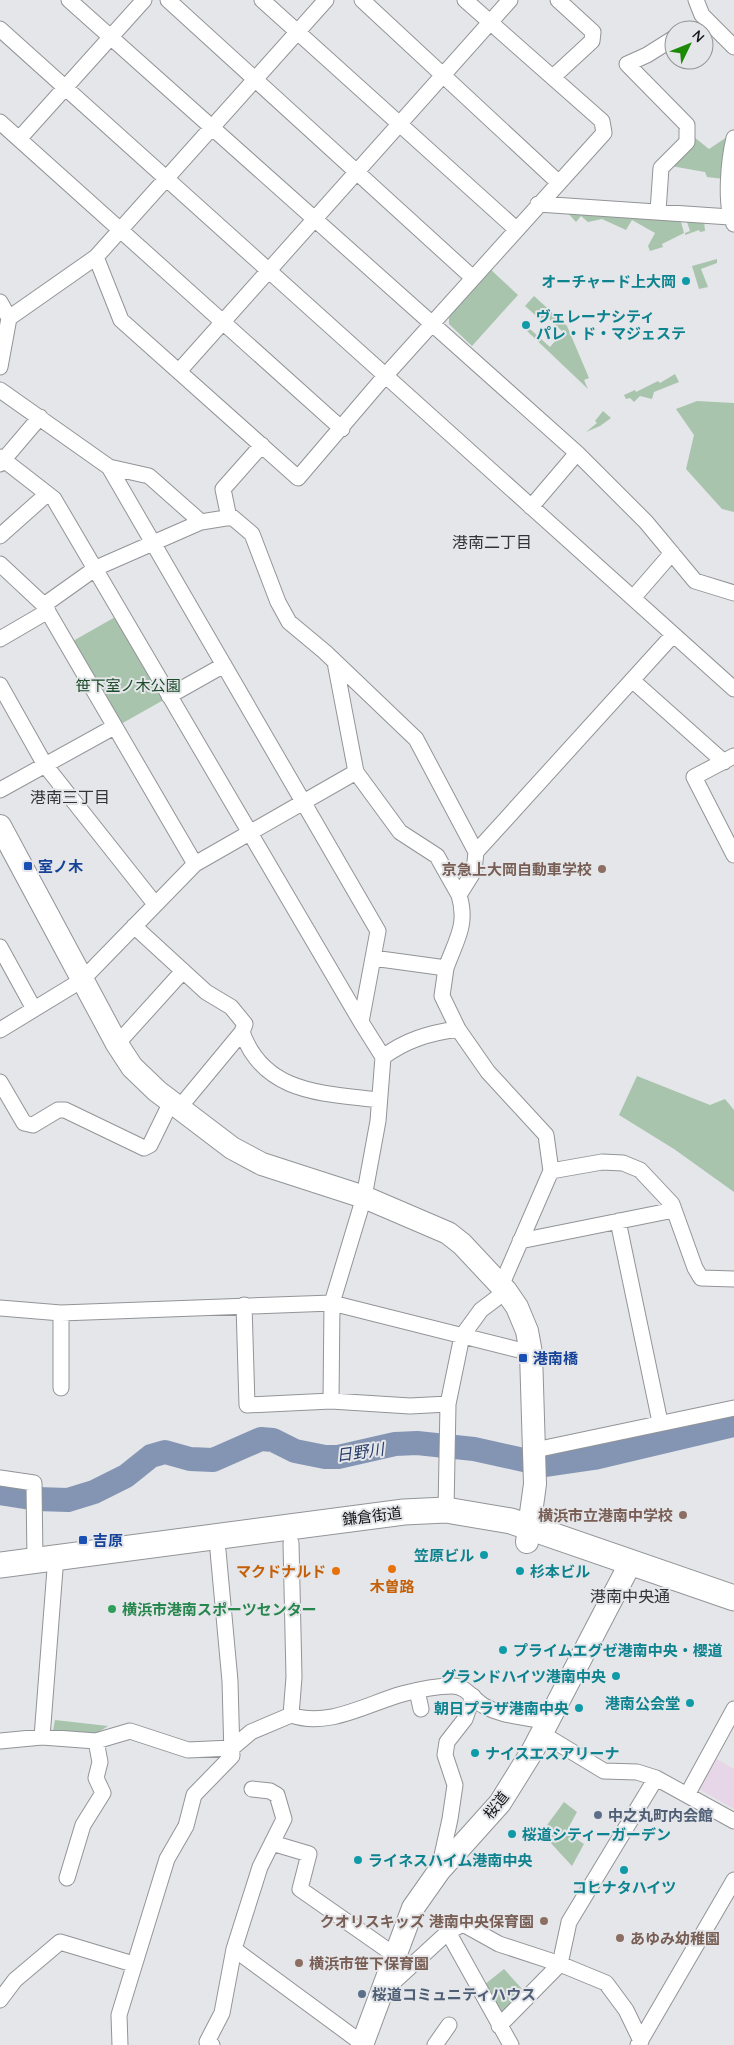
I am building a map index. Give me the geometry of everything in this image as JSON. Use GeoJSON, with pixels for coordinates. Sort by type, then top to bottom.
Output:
{"type":"FeatureCollection","features":[{"type":"Feature","properties":{"kind":"main road","name":"鎌倉街道"},"geometry":{"type":"LineString","coordinates":[[0,1577],[45,1565],[384,1515],[446,1510],[512,1521],[529,1535]]}},
{"type":"Feature","properties":{"kind":"main road","name":"鎌倉街道"},"geometry":{"type":"LineString","coordinates":[[0,1565],[45,1565],[218,1551],[291,1543],[387,1526],[430,1526],[529,1535],[629,1568],[734,1598]]}},
{"type":"Feature","properties":{"kind":"main road","name":"鎌倉街道"},"geometry":{"type":"LineString","coordinates":[[629,1568],[734,1612]]}},
{"type":"Feature","properties":{"kind":"street"},"geometry":{"type":"LineString","coordinates":[[69,0],[578,453],[646,522],[695,581],[734,593]]}},
{"type":"Feature","properties":{"kind":"street"},"geometry":{"type":"LineString","coordinates":[[18,139],[144,0]]}},
{"type":"Feature","properties":{"kind":"street"},"geometry":{"type":"LineString","coordinates":[[168,0],[473,278]]}},
{"type":"Feature","properties":{"kind":"street"},"geometry":{"type":"LineString","coordinates":[[262,0],[516,229]]}},
{"type":"Feature","properties":{"kind":"street"},"geometry":{"type":"LineString","coordinates":[[8,318],[96,257],[326,0]]}},
{"type":"Feature","properties":{"kind":"street"},"geometry":{"type":"LineString","coordinates":[[362,0],[559,183]]}},
{"type":"Feature","properties":{"kind":"street"},"geometry":{"type":"LineString","coordinates":[[96,257],[121,320],[180,370],[298,478],[342,429],[385,376],[604,133],[602,121],[466,0]]}},
{"type":"Feature","properties":{"kind":"street"},"geometry":{"type":"LineString","coordinates":[[180,370],[510,0]]}},
{"type":"Feature","properties":{"kind":"street"},"geometry":{"type":"LineString","coordinates":[[553,77],[592,41],[593,32],[558,0]]}},
{"type":"Feature","properties":{"kind":"street"},"geometry":{"type":"LineString","coordinates":[[696,0],[704,20]]}},
{"type":"Feature","properties":{"kind":"street"},"geometry":{"type":"LineString","coordinates":[[0,29],[734,689]]}},
{"type":"Feature","properties":{"kind":"street"},"geometry":{"type":"LineString","coordinates":[[714,33],[734,47]]}},
{"type":"Feature","properties":{"kind":"street"},"geometry":{"type":"LineString","coordinates":[[658,210],[661,168],[687,142],[687,125],[627,64],[664,44]]}},
{"type":"Feature","properties":{"kind":"street"},"geometry":{"type":"LineString","coordinates":[[0,122],[342,429]]}},
{"type":"Feature","properties":{"kind":"street"},"geometry":{"type":"LineString","coordinates":[[538,204],[658,210],[732,220],[728,201],[734,138]]}},
{"type":"Feature","properties":{"kind":"street"},"geometry":{"type":"LineString","coordinates":[[0,302],[8,318],[2,344],[0,367]]}},
{"type":"Feature","properties":{"kind":"street"},"geometry":{"type":"LineString","coordinates":[[0,390],[110,467],[149,476],[201,522]]}},
{"type":"Feature","properties":{"kind":"street"},"geometry":{"type":"LineString","coordinates":[[40,417],[2,460],[54,499],[383,1057],[379,1100],[364,1197],[332,1303],[331,1402]]}},
{"type":"Feature","properties":{"kind":"street"},"geometry":{"type":"LineString","coordinates":[[230,518],[223,489],[262,445]]}},
{"type":"Feature","properties":{"kind":"street"},"geometry":{"type":"LineString","coordinates":[[531,507],[578,453]]}},
{"type":"Feature","properties":{"kind":"street"},"geometry":{"type":"LineString","coordinates":[[110,467],[378,931],[361,1022]]}},
{"type":"Feature","properties":{"kind":"street"},"geometry":{"type":"LineString","coordinates":[[0,536],[47,494]]}},
{"type":"Feature","properties":{"kind":"street"},"geometry":{"type":"LineString","coordinates":[[0,639],[46,608],[96,568],[201,522],[232,517],[252,534],[278,602],[289,622],[335,662],[416,739],[476,852],[474,871],[459,895]]}},
{"type":"Feature","properties":{"kind":"street"},"geometry":{"type":"LineString","coordinates":[[633,598],[672,553]]}},
{"type":"Feature","properties":{"kind":"street"},"geometry":{"type":"LineString","coordinates":[[0,564],[46,608],[195,864]]}},
{"type":"Feature","properties":{"kind":"street"},"geometry":{"type":"LineString","coordinates":[[476,852],[673,635]]}},
{"type":"Feature","properties":{"kind":"street"},"geometry":{"type":"LineString","coordinates":[[335,662],[356,772],[400,832],[437,856],[459,895],[464,912],[463,924],[446,968],[442,996],[458,1029],[488,1072],[546,1135],[551,1171],[520,1241],[503,1289],[481,1310],[462,1336],[448,1404],[446,1510]]}},
{"type":"Feature","properties":{"kind":"street"},"geometry":{"type":"LineString","coordinates":[[169,696],[224,666]]}},
{"type":"Feature","properties":{"kind":"street"},"geometry":{"type":"LineString","coordinates":[[632,680],[729,759],[694,777],[734,855]]}},
{"type":"Feature","properties":{"kind":"street"},"geometry":{"type":"LineString","coordinates":[[0,686],[45,765],[155,904]]}},
{"type":"Feature","properties":{"kind":"street"},"geometry":{"type":"LineString","coordinates":[[0,790],[114,727]]}},
{"type":"Feature","properties":{"kind":"street"},"geometry":{"type":"LineString","coordinates":[[0,1030],[82,980],[195,864],[356,772]]}},
{"type":"Feature","properties":{"kind":"street"},"geometry":{"type":"LineString","coordinates":[[0,826],[117,1044],[137,1071],[175,1105],[232,1148],[262,1164],[364,1197],[448,1233],[462,1244],[518,1307],[527,1331],[531,1353],[535,1477],[529,1535]]}},
{"type":"Feature","properties":{"kind":"street"},"geometry":{"type":"LineString","coordinates":[[0,1082],[24,1123],[33,1125],[58,1110],[65,1110],[144,1148],[150,1145],[175,1105],[242,1032],[246,1024],[231,1007],[206,992],[134,926]]}},
{"type":"Feature","properties":{"kind":"street"},"geometry":{"type":"LineString","coordinates":[[0,947],[34,1009]]}},
{"type":"Feature","properties":{"kind":"street"},"geometry":{"type":"LineString","coordinates":[[373,958],[446,968]]}},
{"type":"Feature","properties":{"kind":"street"},"geometry":{"type":"LineString","coordinates":[[117,1044],[183,971]]}},
{"type":"Feature","properties":{"kind":"street"},"geometry":{"type":"LineString","coordinates":[[383,1057],[402,1044],[434,1032],[458,1029]]}},
{"type":"Feature","properties":{"kind":"street"},"geometry":{"type":"LineString","coordinates":[[242,1032],[248,1049],[259,1063],[288,1083],[314,1091],[379,1100]]}},
{"type":"Feature","properties":{"kind":"street"},"geometry":{"type":"LineString","coordinates":[[551,1171],[602,1162],[623,1162],[640,1170],[672,1204],[695,1268],[701,1278],[734,1279]]}},
{"type":"Feature","properties":{"kind":"street"},"geometry":{"type":"LineString","coordinates":[[520,1241],[674,1210]]}},
{"type":"Feature","properties":{"kind":"street"},"geometry":{"type":"LineString","coordinates":[[618,1221],[660,1422]]}},
{"type":"Feature","properties":{"kind":"street"},"geometry":{"type":"LineString","coordinates":[[0,1308],[61,1313],[332,1303],[531,1353]]}},
{"type":"Feature","properties":{"kind":"street"},"geometry":{"type":"LineString","coordinates":[[244,1305],[247,1404],[331,1402],[410,1406],[448,1404]]}},
{"type":"Feature","properties":{"kind":"street"},"geometry":{"type":"LineString","coordinates":[[61,1313],[61,1388]]}},
{"type":"Feature","properties":{"kind":"street"},"geometry":{"type":"LineString","coordinates":[[535,1452],[660,1422],[734,1408]]}},
{"type":"Feature","properties":{"kind":"street"},"geometry":{"type":"LineString","coordinates":[[0,1478],[34,1483],[34,1513],[45,1565],[42,1738]]}},
{"type":"Feature","properties":{"kind":"street"},"geometry":{"type":"LineString","coordinates":[[291,1543],[294,1677],[292,1715]]}},
{"type":"Feature","properties":{"kind":"street"},"geometry":{"type":"LineString","coordinates":[[120,2045],[119,2015],[133,1964],[167,1859],[186,1826],[194,1796],[232,1756],[230,1681],[224,1639],[218,1551]]}},
{"type":"Feature","properties":{"kind":"street","name":"桜道"},"geometry":{"type":"LineString","coordinates":[[362,2045],[413,1908],[438,1871],[500,1803],[544,1727],[629,1568]]}},
{"type":"Feature","properties":{"kind":"street"},"geometry":{"type":"LineString","coordinates":[[0,1741],[42,1738],[96,1741],[130,1731],[188,1750],[232,1748],[251,1732],[292,1715],[304,1720],[314,1720],[366,1707],[403,1693],[452,1686],[462,1688],[482,1705],[502,1714],[544,1727],[604,1771],[637,1772],[656,1778],[734,1821]]}},
{"type":"Feature","properties":{"kind":"street"},"geometry":{"type":"LineString","coordinates":[[417,1691],[421,1709]]}},
{"type":"Feature","properties":{"kind":"street"},"geometry":{"type":"LineString","coordinates":[[438,1871],[450,1819],[455,1785],[445,1755],[447,1742],[465,1719],[473,1696]]}},
{"type":"Feature","properties":{"kind":"street"},"geometry":{"type":"LineString","coordinates":[[687,1795],[734,1709]]}},
{"type":"Feature","properties":{"kind":"street"},"geometry":{"type":"LineString","coordinates":[[67,1878],[83,1825],[103,1793],[96,1778],[100,1762],[96,1741]]}},
{"type":"Feature","properties":{"kind":"street"},"geometry":{"type":"LineString","coordinates":[[499,2026],[560,1964],[569,1922],[656,1778]]}},
{"type":"Feature","properties":{"kind":"street"},"geometry":{"type":"LineString","coordinates":[[212,2045],[207,2042],[222,2012],[234,1949],[260,1866],[284,1819],[277,1795],[270,1791],[252,1789]]}},
{"type":"Feature","properties":{"kind":"street"},"geometry":{"type":"LineString","coordinates":[[272,1843],[309,1854],[300,1889],[396,1956]]}},
{"type":"Feature","properties":{"kind":"street"},"geometry":{"type":"LineString","coordinates":[[640,2043],[734,1880]]}},
{"type":"Feature","properties":{"kind":"street"},"geometry":{"type":"LineString","coordinates":[[383,1991],[448,1932],[463,1924],[499,1944],[560,1964],[606,1983],[626,2010],[640,2043]]}},
{"type":"Feature","properties":{"kind":"street"},"geometry":{"type":"LineString","coordinates":[[448,1932],[511,2045]]}},
{"type":"Feature","properties":{"kind":"street"},"geometry":{"type":"LineString","coordinates":[[0,2000],[16,1980],[60,1942],[133,1964]]}},
{"type":"Feature","properties":{"kind":"street"},"geometry":{"type":"LineString","coordinates":[[234,1949],[362,2045]]}},
{"type":"Feature","properties":{"kind":"street"},"geometry":{"type":"LineString","coordinates":[[434,2045],[450,2025]]}},
{"type":"Feature","properties":{"kind":"shaded area"},"geometry":{"type":"Polygon","coordinates":[[[717,1759],[734,1769],[734,1809],[699,1789],[717,1759]]]}},
{"type":"Feature","properties":{"kind":"green space"},"geometry":{"type":"Polygon","coordinates":[[[694,137],[709,149],[727,137],[724,179],[707,177],[705,172],[671,166],[694,137]]]}},
{"type":"Feature","properties":{"kind":"green space"},"geometry":{"type":"Polygon","coordinates":[[[566,211],[680,218],[684,233],[662,244],[663,247],[650,251],[648,246],[655,233],[632,220],[626,230],[602,219],[588,222],[581,216],[576,222],[566,211]]]}},
{"type":"Feature","properties":{"kind":"green space"},"geometry":{"type":"Polygon","coordinates":[[[686,219],[704,220],[705,231],[700,232],[699,230],[685,235],[685,233],[690,231],[686,219]]]}},
{"type":"Feature","properties":{"kind":"green space"},"geometry":{"type":"Polygon","coordinates":[[[717,259],[717,263],[701,269],[708,287],[699,289],[692,266],[717,259]]]}},
{"type":"Feature","properties":{"kind":"green space"},"geometry":{"type":"Polygon","coordinates":[[[489,268],[518,295],[472,346],[449,324],[449,315],[489,268]]]}},
{"type":"Feature","properties":{"kind":"green space"},"geometry":{"type":"Polygon","coordinates":[[[534,296],[567,326],[589,378],[584,380],[588,389],[527,331],[530,329],[550,347],[563,332],[546,316],[542,321],[525,306],[534,296]]]}},
{"type":"Feature","properties":{"kind":"green space"},"geometry":{"type":"Polygon","coordinates":[[[675,374],[679,382],[654,392],[652,399],[640,396],[634,402],[630,398],[626,399],[624,395],[635,390],[636,392],[658,381],[660,383],[675,374]]]}},
{"type":"Feature","properties":{"kind":"green space"},"geometry":{"type":"Polygon","coordinates":[[[697,401],[734,403],[734,512],[722,509],[686,469],[694,435],[676,409],[697,401]]]}},
{"type":"Feature","properties":{"kind":"green space"},"geometry":{"type":"Polygon","coordinates":[[[603,411],[611,418],[600,426],[586,432],[597,423],[595,421],[603,411]]]}},
{"type":"Feature","properties":{"kind":"green space","name":"笹下室ノ木公園"},"geometry":{"type":"Polygon","coordinates":[[[117,616],[167,698],[121,724],[73,641],[117,616]]]}},
{"type":"Feature","properties":{"kind":"green space"},"geometry":{"type":"Polygon","coordinates":[[[637,1076],[710,1105],[725,1099],[734,1110],[734,1192],[674,1149],[619,1115],[637,1076]]]}},
{"type":"Feature","properties":{"kind":"green space"},"geometry":{"type":"Polygon","coordinates":[[[55,1720],[108,1726],[94,1735],[52,1736],[55,1720]]]}},
{"type":"Feature","properties":{"kind":"green space"},"geometry":{"type":"Polygon","coordinates":[[[564,1802],[577,1812],[566,1832],[584,1844],[572,1866],[548,1840],[555,1832],[547,1825],[564,1802]]]}},
{"type":"Feature","properties":{"kind":"green space"},"geometry":{"type":"Polygon","coordinates":[[[504,1969],[524,1991],[502,2016],[484,1985],[504,1969]]]}},
{"type":"Feature","properties":{"kind":"waterway","name":"日野川"},"geometry":{"type":"LineString","coordinates":[[0,1493],[37,1499],[68,1500],[94,1492],[126,1476],[151,1456],[165,1452],[190,1459],[213,1460],[261,1439],[273,1440],[295,1451],[325,1457],[338,1457],[395,1444],[417,1443],[474,1449],[546,1465],[594,1458],[734,1425]]}},
{"type":"Feature","properties":{"kind":"place","name":"オーチャード上大岡"},"geometry":{"type":"Point","coordinates":[686,281]}},
{"type":"Feature","properties":{"kind":"place","name":"ヴェレーナシティ パレ・ド・マジェステ"},"geometry":{"type":"Point","coordinates":[526,325]}},
{"type":"Feature","properties":{"kind":"place","name":"室ノ木"},"geometry":{"type":"Point","coordinates":[28,866]}},
{"type":"Feature","properties":{"kind":"place","name":"京急上大岡自動車学校"},"geometry":{"type":"Point","coordinates":[602,869]}},
{"type":"Feature","properties":{"kind":"place","name":"港南橋"},"geometry":{"type":"Point","coordinates":[523,1358]}},
{"type":"Feature","properties":{"kind":"place","name":"横浜市立港南中学校"},"geometry":{"type":"Point","coordinates":[683,1515]}},
{"type":"Feature","properties":{"kind":"place","name":"吉原"},"geometry":{"type":"Point","coordinates":[83,1540]}},
{"type":"Feature","properties":{"kind":"place","name":"笠原ビル"},"geometry":{"type":"Point","coordinates":[484,1555]}},
{"type":"Feature","properties":{"kind":"place","name":"木曽路"},"geometry":{"type":"Point","coordinates":[392,1569]}},
{"type":"Feature","properties":{"kind":"place","name":"マクドナルド"},"geometry":{"type":"Point","coordinates":[336,1571]}},
{"type":"Feature","properties":{"kind":"place","name":"杉本ビル"},"geometry":{"type":"Point","coordinates":[520,1571]}},
{"type":"Feature","properties":{"kind":"place","name":"横浜市港南スポーツセンター"},"geometry":{"type":"Point","coordinates":[112,1609]}},
{"type":"Feature","properties":{"kind":"place","name":"プライムエグゼ港南中央・櫻道"},"geometry":{"type":"Point","coordinates":[503,1650]}},
{"type":"Feature","properties":{"kind":"place","name":"グランドハイツ港南中央"},"geometry":{"type":"Point","coordinates":[616,1676]}},
{"type":"Feature","properties":{"kind":"place","name":"港南公会堂"},"geometry":{"type":"Point","coordinates":[690,1703]}},
{"type":"Feature","properties":{"kind":"place","name":"朝日プラザ港南中央"},"geometry":{"type":"Point","coordinates":[579,1708]}},
{"type":"Feature","properties":{"kind":"place","name":"ナイスエスアリーナ"},"geometry":{"type":"Point","coordinates":[475,1753]}},
{"type":"Feature","properties":{"kind":"place","name":"中之丸町内会館"},"geometry":{"type":"Point","coordinates":[598,1815]}},
{"type":"Feature","properties":{"kind":"place","name":"桜道シティーガーデン"},"geometry":{"type":"Point","coordinates":[512,1834]}},
{"type":"Feature","properties":{"kind":"place","name":"ライネスハイム港南中央"},"geometry":{"type":"Point","coordinates":[358,1860]}},
{"type":"Feature","properties":{"kind":"place","name":"コヒナタハイツ"},"geometry":{"type":"Point","coordinates":[624,1870]}},
{"type":"Feature","properties":{"kind":"place","name":"クオリスキッズ 港南中央保育園"},"geometry":{"type":"Point","coordinates":[544,1921]}},
{"type":"Feature","properties":{"kind":"place","name":"あゆみ幼稚園"},"geometry":{"type":"Point","coordinates":[620,1938]}},
{"type":"Feature","properties":{"kind":"place","name":"横浜市笹下保育園"},"geometry":{"type":"Point","coordinates":[299,1963]}},
{"type":"Feature","properties":{"kind":"place","name":"桜道コミュニティハウス"},"geometry":{"type":"Point","coordinates":[362,1994]}},
{"type":"Feature","properties":{"kind":"district","name":"港南二丁目"},"geometry":{"type":"Point","coordinates":[492,542]}},
{"type":"Feature","properties":{"kind":"district","name":"港南三丁目"},"geometry":{"type":"Point","coordinates":[70,797]}},
{"type":"Feature","properties":{"kind":"district","name":"港南中央通"},"geometry":{"type":"Point","coordinates":[630,1596]}}]}
